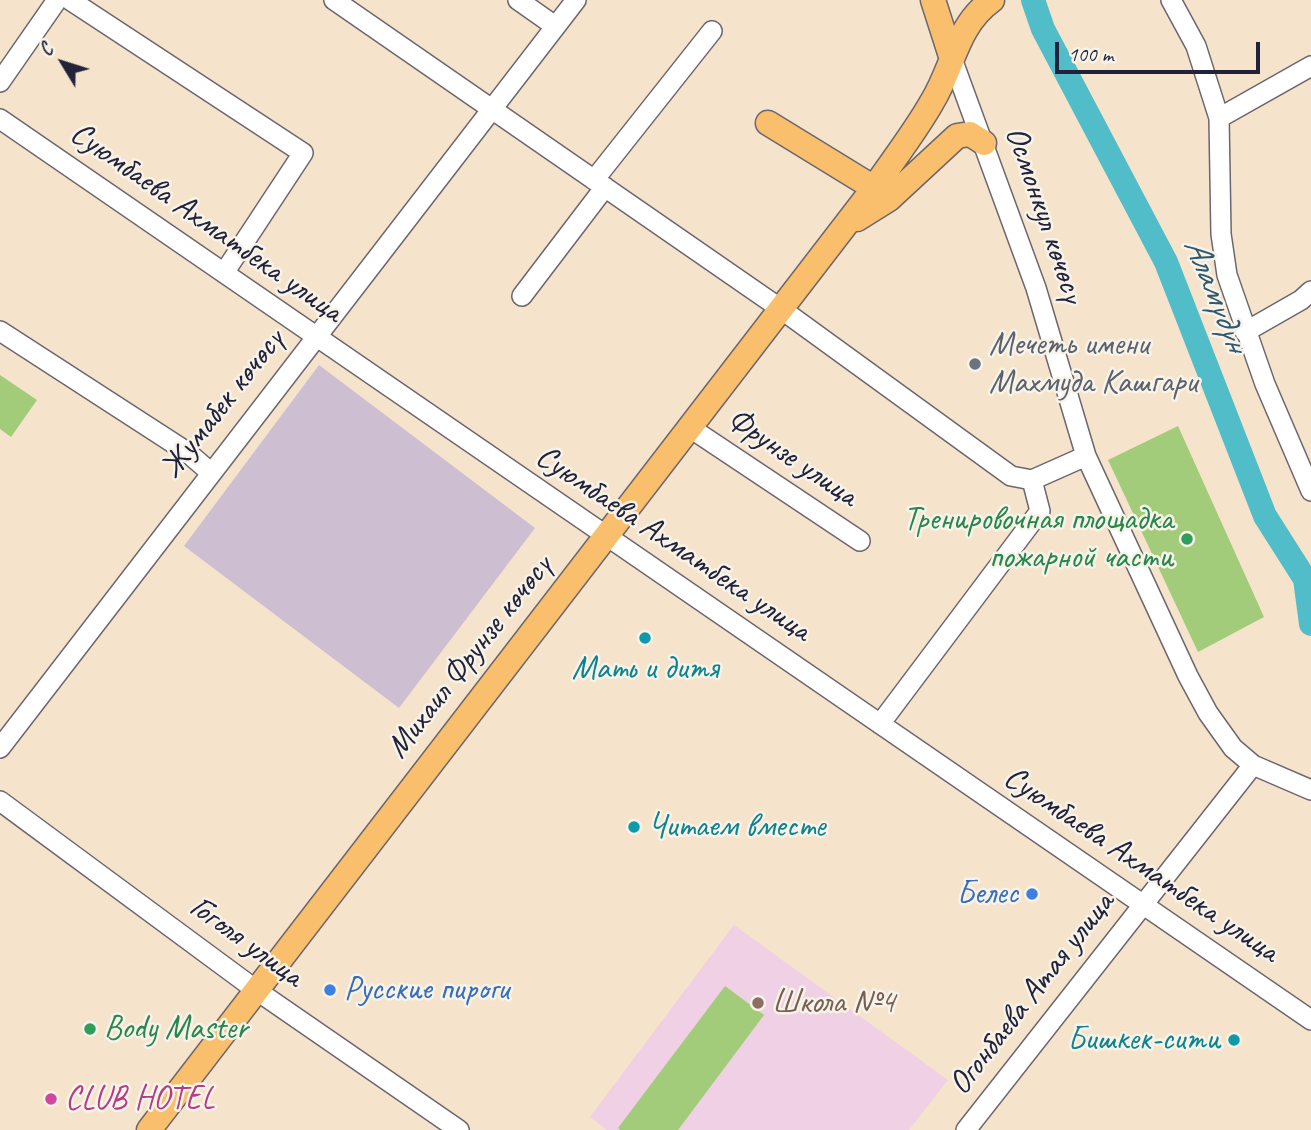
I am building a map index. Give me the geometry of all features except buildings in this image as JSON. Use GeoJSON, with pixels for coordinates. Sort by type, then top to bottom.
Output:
{"type":"FeatureCollection","features":[{"type":"Feature","properties":{"kind":"main road","name":"Осмонкул көчөсү"},"geometry":{"type":"LineString","coordinates":[[933,0],[951,56]]}},
{"type":"Feature","properties":{"kind":"main road","name":"Михаил Фрунзе көчөсү"},"geometry":{"type":"LineString","coordinates":[[149,1130],[874,188],[934,100],[951,56],[970,19],[992,0]]}},
{"type":"Feature","properties":{"kind":"main road"},"geometry":{"type":"LineString","coordinates":[[768,123],[874,188]]}},
{"type":"Feature","properties":{"kind":"main road","name":"Михаил Фрунзе көчөсү"},"geometry":{"type":"LineString","coordinates":[[845,226],[889,199],[957,136],[970,134],[984,143]]}},
{"type":"Feature","properties":{"kind":"street"},"geometry":{"type":"LineString","coordinates":[[0,82],[57,0]]}},
{"type":"Feature","properties":{"kind":"street"},"geometry":{"type":"LineString","coordinates":[[70,0],[303,153],[224,273]]}},
{"type":"Feature","properties":{"kind":"street"},"geometry":{"type":"LineString","coordinates":[[334,0],[780,309],[1011,476],[1032,480],[1086,456]]}},
{"type":"Feature","properties":{"kind":"street"},"geometry":{"type":"LineString","coordinates":[[518,0],[555,26]]}},
{"type":"Feature","properties":{"kind":"street","name":"Жумабек көчөсү"},"geometry":{"type":"LineString","coordinates":[[0,748],[576,0]]}},
{"type":"Feature","properties":{"kind":"street"},"geometry":{"type":"LineString","coordinates":[[1171,0],[1196,46],[1219,118],[1221,234],[1227,275],[1245,332],[1311,491]]}},
{"type":"Feature","properties":{"kind":"street"},"geometry":{"type":"LineString","coordinates":[[522,296],[599,183],[712,31]]}},
{"type":"Feature","properties":{"kind":"street","name":"Осмонкул көчөсү"},"geometry":{"type":"LineString","coordinates":[[951,56],[1036,288],[1086,456],[1166,632],[1208,713],[1233,748],[1253,765],[1311,790]]}},
{"type":"Feature","properties":{"kind":"street"},"geometry":{"type":"LineString","coordinates":[[1219,118],[1311,66]]}},
{"type":"Feature","properties":{"kind":"street","name":"Суюмбаева Ахматбека улица"},"geometry":{"type":"LineString","coordinates":[[0,119],[1311,1020]]}},
{"type":"Feature","properties":{"kind":"street"},"geometry":{"type":"LineString","coordinates":[[1245,332],[1311,291]]}},
{"type":"Feature","properties":{"kind":"street"},"geometry":{"type":"LineString","coordinates":[[0,331],[187,452],[210,472]]}},
{"type":"Feature","properties":{"kind":"street","name":"Фрунзе улица"},"geometry":{"type":"LineString","coordinates":[[689,427],[860,541]]}},
{"type":"Feature","properties":{"kind":"street"},"geometry":{"type":"LineString","coordinates":[[880,724],[1041,511],[1032,480]]}},
{"type":"Feature","properties":{"kind":"street","name":"Огонбаева Атая улица"},"geometry":{"type":"LineString","coordinates":[[966,1130],[1253,765]]}},
{"type":"Feature","properties":{"kind":"street","name":"Гоголя улица"},"geometry":{"type":"LineString","coordinates":[[0,801],[256,990],[459,1130]]}},
{"type":"Feature","properties":{"kind":"shaded area"},"geometry":{"type":"Polygon","coordinates":[[[319,365],[535,528],[399,708],[184,546],[319,365]]]}},
{"type":"Feature","properties":{"kind":"shaded area","name":"Школа №4"},"geometry":{"type":"Polygon","coordinates":[[[734,925],[948,1080],[909,1130],[607,1130],[590,1117],[734,925]]]}},
{"type":"Feature","properties":{"kind":"green space"},"geometry":{"type":"Polygon","coordinates":[[[0,375],[37,400],[11,437],[0,429],[0,375]]]}},
{"type":"Feature","properties":{"kind":"green space","name":"Тренировочная площадка пожарной части"},"geometry":{"type":"Polygon","coordinates":[[[1178,426],[1264,617],[1198,652],[1108,460],[1178,426]]]}},
{"type":"Feature","properties":{"kind":"green space"},"geometry":{"type":"Polygon","coordinates":[[[725,986],[764,1015],[678,1130],[620,1130],[618,1128],[725,986]]]}},
{"type":"Feature","properties":{"kind":"waterway","name":"Аламүдүн"},"geometry":{"type":"LineString","coordinates":[[1033,0],[1043,29],[1166,262],[1265,516],[1305,579],[1311,624]]}},
{"type":"Feature","properties":{"kind":"place","name":"Мечеть имени Махмуда Кашгари"},"geometry":{"type":"Point","coordinates":[975,364]}},
{"type":"Feature","properties":{"kind":"place","name":"Тренировочная площадка пожарной части"},"geometry":{"type":"Point","coordinates":[1187,539]}},
{"type":"Feature","properties":{"kind":"place","name":"Мать и дитя"},"geometry":{"type":"Point","coordinates":[645,638]}},
{"type":"Feature","properties":{"kind":"place","name":"Читаем вместе"},"geometry":{"type":"Point","coordinates":[634,827]}},
{"type":"Feature","properties":{"kind":"place","name":"Белес"},"geometry":{"type":"Point","coordinates":[1032,894]}},
{"type":"Feature","properties":{"kind":"place","name":"Русские пироги"},"geometry":{"type":"Point","coordinates":[330,990]}},
{"type":"Feature","properties":{"kind":"place","name":"Школа №4"},"geometry":{"type":"Point","coordinates":[758,1003]}},
{"type":"Feature","properties":{"kind":"place","name":"Body Master"},"geometry":{"type":"Point","coordinates":[90,1029]}},
{"type":"Feature","properties":{"kind":"place","name":"Бишкек-сити"},"geometry":{"type":"Point","coordinates":[1234,1040]}},
{"type":"Feature","properties":{"kind":"place","name":"CLUB HOTEL"},"geometry":{"type":"Point","coordinates":[51,1099]}}]}
